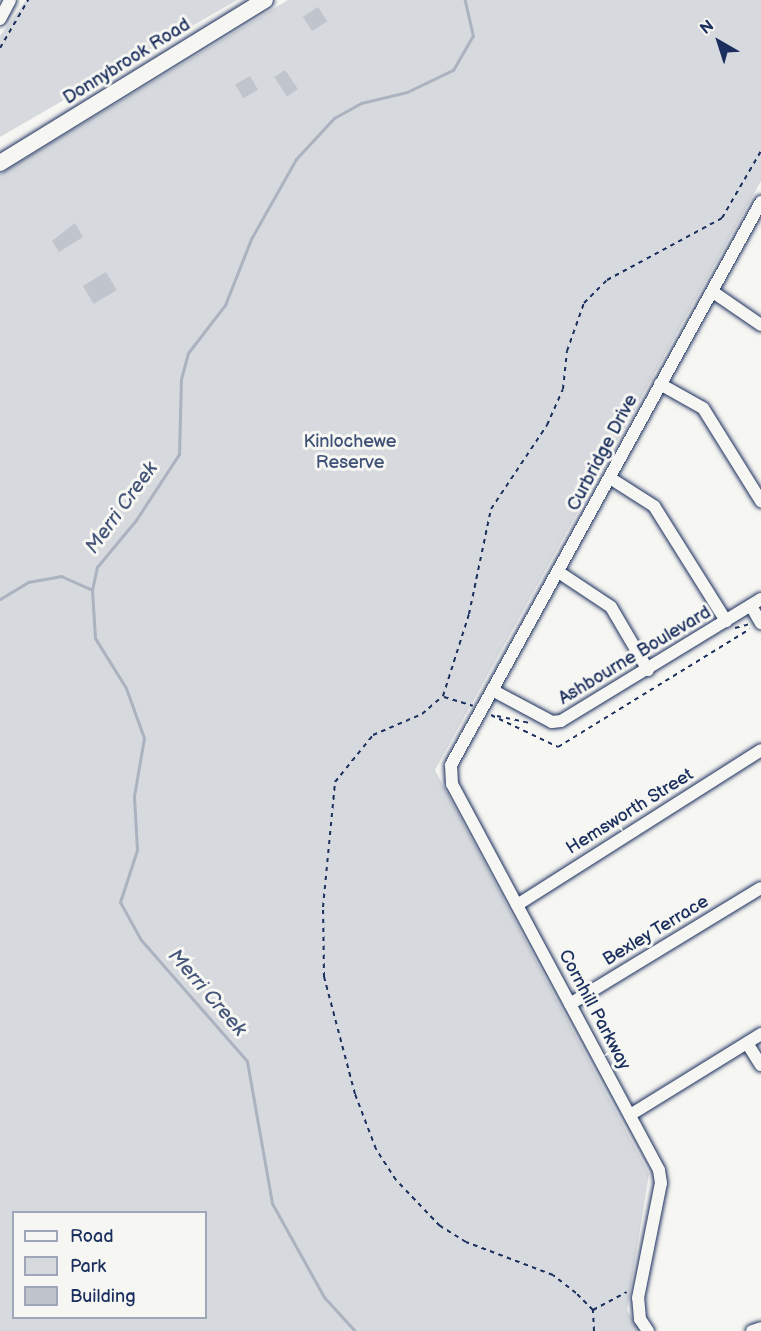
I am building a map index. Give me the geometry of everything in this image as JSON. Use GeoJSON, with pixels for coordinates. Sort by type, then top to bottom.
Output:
{"type":"FeatureCollection","features":[{"type":"Feature","properties":{"kind":"main road","name":"Donnybrook Road"},"geometry":{"type":"LineString","coordinates":[[3,162],[265,0]]}},
{"type":"Feature","properties":{"kind":"street"},"geometry":{"type":"LineString","coordinates":[[0,18],[10,0]]}},
{"type":"Feature","properties":{"kind":"street","name":"Curbridge Drive"},"geometry":{"type":"LineString","coordinates":[[479,716],[560,573],[660,384],[714,292],[761,202]]}},
{"type":"Feature","properties":{"kind":"street"},"geometry":{"type":"LineString","coordinates":[[714,292],[761,325]]}},
{"type":"Feature","properties":{"kind":"street"},"geometry":{"type":"LineString","coordinates":[[660,384],[703,408],[761,501]]}},
{"type":"Feature","properties":{"kind":"street"},"geometry":{"type":"LineString","coordinates":[[610,478],[654,506],[726,621]]}},
{"type":"Feature","properties":{"kind":"street"},"geometry":{"type":"LineString","coordinates":[[560,573],[611,607],[648,670]]}},
{"type":"Feature","properties":{"kind":"street"},"geometry":{"type":"LineString","coordinates":[[756,603],[757,625]]}},
{"type":"Feature","properties":{"kind":"street","name":"Ashbourne Boulevard"},"geometry":{"type":"LineString","coordinates":[[494,691],[552,722],[561,722],[756,603]]}},
{"type":"Feature","properties":{"kind":"street","name":"Cornhill Parkway"},"geometry":{"type":"LineString","coordinates":[[479,716],[451,765],[452,783],[630,1115],[662,1183],[639,1292],[639,1319],[648,1331]]}},
{"type":"Feature","properties":{"kind":"street","name":"Hemsworth Street"},"geometry":{"type":"LineString","coordinates":[[517,905],[761,750]]}},
{"type":"Feature","properties":{"kind":"street","name":"Bexley Terrace"},"geometry":{"type":"LineString","coordinates":[[570,1004],[761,888]]}},
{"type":"Feature","properties":{"kind":"street"},"geometry":{"type":"LineString","coordinates":[[630,1115],[761,1034]]}},
{"type":"Feature","properties":{"kind":"street"},"geometry":{"type":"LineString","coordinates":[[747,1043],[761,1065]]}},
{"type":"Feature","properties":{"kind":"street"},"geometry":{"type":"LineString","coordinates":[[752,1331],[761,1328]]}},
{"type":"Feature","properties":{"kind":"path"},"geometry":{"type":"LineString","coordinates":[[0,48],[28,0]]}},
{"type":"Feature","properties":{"kind":"path"},"geometry":{"type":"LineString","coordinates":[[594,1331],[593,1310],[553,1275],[466,1242],[440,1226],[396,1180],[376,1149],[355,1094],[324,977],[323,907],[335,782],[373,735],[422,714],[443,696],[469,614],[491,509],[547,424],[563,389],[567,351],[584,303],[607,279],[722,218],[761,151]]}},
{"type":"Feature","properties":{"kind":"path"},"geometry":{"type":"LineString","coordinates":[[495,716],[558,747],[757,625]]}},
{"type":"Feature","properties":{"kind":"path"},"geometry":{"type":"LineString","coordinates":[[443,696],[479,716]]}},
{"type":"Feature","properties":{"kind":"path"},"geometry":{"type":"LineString","coordinates":[[593,1310],[624,1292],[639,1292]]}},
{"type":"Feature","properties":{"kind":"green space"},"geometry":{"type":"Polygon","coordinates":[[[26,0],[237,0],[0,137],[0,36],[26,0]]]}},
{"type":"Feature","properties":{"kind":"green space","name":"Kinlochewe Reserve"},"geometry":{"type":"Polygon","coordinates":[[[288,0],[761,0],[761,181],[435,770],[649,1174],[627,1310],[640,1331],[0,1331],[0,174],[288,0]]]}},
{"type":"Feature","properties":{"kind":"building"},"geometry":{"type":"Polygon","coordinates":[[[318,7],[327,21],[312,31],[303,17],[318,7]]]}},
{"type":"Feature","properties":{"kind":"building"},"geometry":{"type":"Polygon","coordinates":[[[285,70],[298,89],[287,96],[274,77],[285,70]]]}},
{"type":"Feature","properties":{"kind":"building"},"geometry":{"type":"Polygon","coordinates":[[[250,76],[258,90],[243,98],[235,84],[250,76]]]}},
{"type":"Feature","properties":{"kind":"building"},"geometry":{"type":"Polygon","coordinates":[[[75,223],[83,237],[59,252],[52,241],[75,223]]]}},
{"type":"Feature","properties":{"kind":"building"},"geometry":{"type":"Polygon","coordinates":[[[106,272],[117,290],[94,304],[83,286],[106,272]]]}},
{"type":"Feature","properties":{"kind":"waterway","name":"Merri Creek"},"geometry":{"type":"LineString","coordinates":[[355,1331],[324,1297],[272,1203],[247,1061],[141,940],[120,902],[137,850],[134,796],[144,738],[126,688],[95,638],[92,590],[97,567],[136,520],[179,454],[181,379],[188,353],[225,305],[251,239],[296,159],[334,118],[361,103],[407,92],[453,70],[473,36],[465,0]]}},
{"type":"Feature","properties":{"kind":"waterway"},"geometry":{"type":"LineString","coordinates":[[0,599],[28,582],[61,576],[92,590]]}}]}
